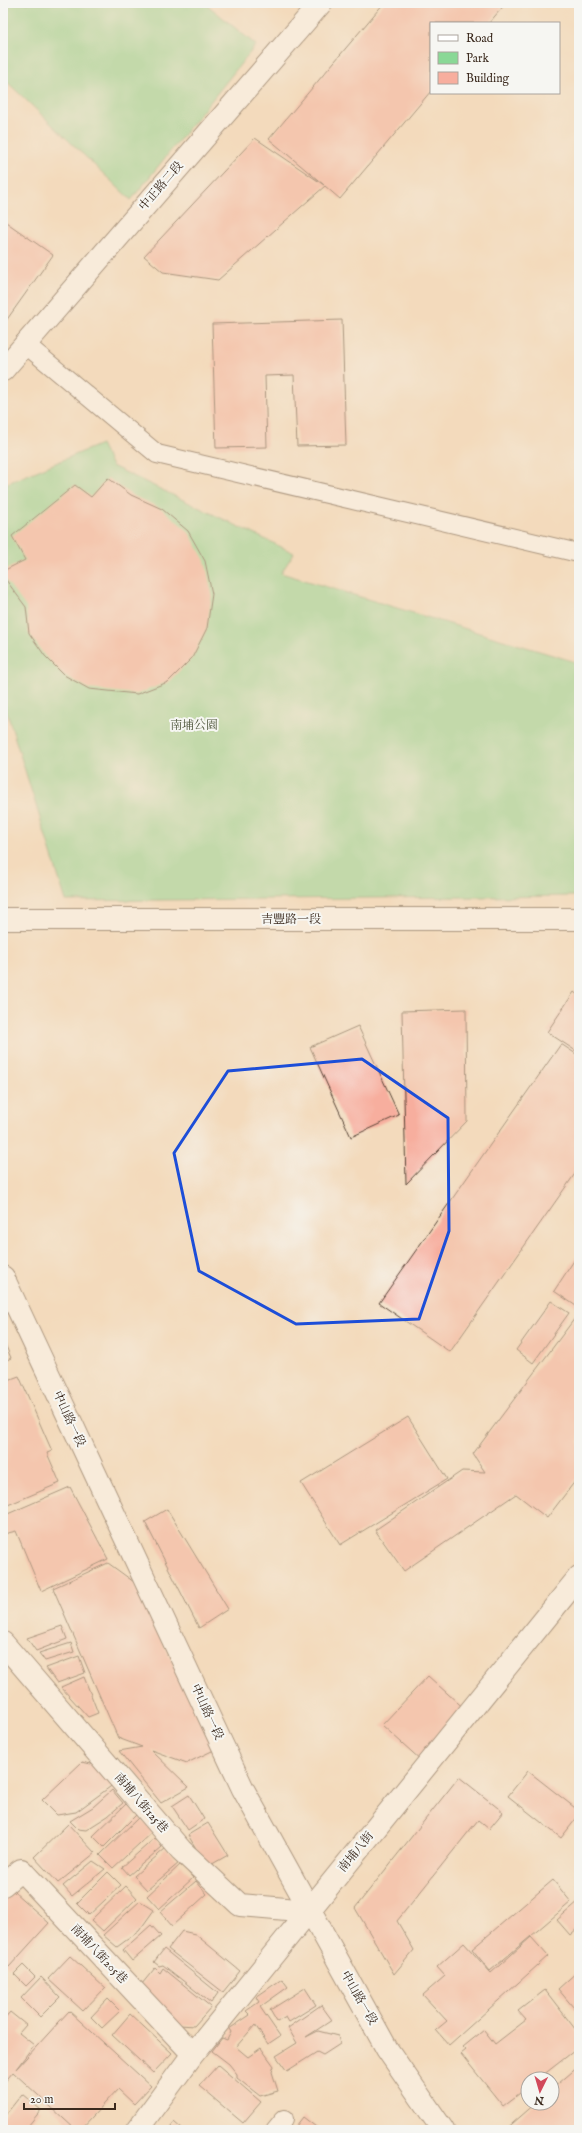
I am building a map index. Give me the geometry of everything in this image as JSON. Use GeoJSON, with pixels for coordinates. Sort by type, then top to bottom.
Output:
{"type":"FeatureCollection","features":[{"type":"Feature","properties":{"kind":"street","name":"中正路二段"},"geometry":{"type":"LineString","coordinates":[[3,370],[24,343],[321,3]]}},
{"type":"Feature","properties":{"kind":"street","name":"吉豐路一段"},"geometry":{"type":"LineString","coordinates":[[3,919],[579,918]]}},
{"type":"Feature","properties":{"kind":"street","name":"中山路一段"},"geometry":{"type":"LineString","coordinates":[[3,1277],[243,1789],[309,1911],[388,2049],[443,2130]]}},
{"type":"Feature","properties":{"kind":"street","name":"南埔八街"},"geometry":{"type":"LineString","coordinates":[[137,2130],[192,2054],[579,1577]]}},
{"type":"Feature","properties":{"kind":"street","name":"南埔八街125巷"},"geometry":{"type":"LineString","coordinates":[[3,1643],[181,1850],[240,1905],[309,1911]]}},
{"type":"Feature","properties":{"kind":"street","name":"南埔八街205巷"},"geometry":{"type":"LineString","coordinates":[[3,1885],[20,1870],[192,2054]]}},
{"type":"Feature","properties":{"kind":"lane"},"geometry":{"type":"LineString","coordinates":[[24,343],[158,454],[574,552],[579,550]]}},
{"type":"Feature","properties":{"kind":"highlighted area"},"geometry":{"type":"Polygon","coordinates":[[[362,1059],[448,1118],[449,1231],[419,1319],[296,1324],[199,1271],[174,1153],[228,1071],[362,1059]]]}},
{"type":"Feature","properties":{"kind":"green space"},"geometry":{"type":"Polygon","coordinates":[[[3,3],[205,3],[256,45],[131,200],[3,78],[3,3]]]}},
{"type":"Feature","properties":{"kind":"green space","name":"南埔公園"},"geometry":{"type":"Polygon","coordinates":[[[101,444],[112,466],[294,553],[281,573],[579,663],[579,896],[66,901],[3,700],[3,485],[101,444]]]}},
{"type":"Feature","properties":{"kind":"building"},"geometry":{"type":"Polygon","coordinates":[[[384,3],[506,3],[490,22],[430,22],[430,92],[340,199],[325,186],[218,280],[163,272],[144,256],[255,138],[324,185],[269,139],[384,3]]]}},
{"type":"Feature","properties":{"kind":"building"},"geometry":{"type":"Polygon","coordinates":[[[3,220],[53,255],[3,325],[3,220]]]}},
{"type":"Feature","properties":{"kind":"building"},"geometry":{"type":"Polygon","coordinates":[[[342,320],[346,445],[297,446],[294,375],[265,376],[267,447],[216,448],[212,324],[342,320]]]}},
{"type":"Feature","properties":{"kind":"building"},"geometry":{"type":"Polygon","coordinates":[[[108,478],[131,495],[162,509],[188,531],[205,561],[212,594],[207,628],[192,658],[168,682],[137,694],[89,689],[64,675],[45,656],[29,633],[26,607],[3,576],[3,571],[25,560],[12,536],[75,485],[91,497],[108,478]]]}},
{"type":"Feature","properties":{"kind":"building"},"geometry":{"type":"Polygon","coordinates":[[[574,992],[579,996],[579,1053],[547,1032],[574,992]]]}},
{"type":"Feature","properties":{"kind":"building"},"geometry":{"type":"Polygon","coordinates":[[[466,1009],[467,1121],[406,1184],[402,1011],[466,1009]]]}},
{"type":"Feature","properties":{"kind":"building"},"geometry":{"type":"Polygon","coordinates":[[[358,1026],[399,1115],[351,1137],[310,1047],[358,1026]]]}},
{"type":"Feature","properties":{"kind":"building"},"geometry":{"type":"Polygon","coordinates":[[[561,1044],[579,1056],[579,1168],[450,1352],[379,1303],[561,1044]]]}},
{"type":"Feature","properties":{"kind":"building"},"geometry":{"type":"Polygon","coordinates":[[[579,1253],[579,1308],[554,1291],[579,1253]]]}},
{"type":"Feature","properties":{"kind":"building"},"geometry":{"type":"Polygon","coordinates":[[[551,1301],[569,1313],[533,1363],[516,1350],[551,1301]]]}},
{"type":"Feature","properties":{"kind":"building"},"geometry":{"type":"Polygon","coordinates":[[[575,1318],[579,1321],[579,1476],[547,1518],[516,1494],[404,1571],[375,1530],[462,1471],[485,1472],[473,1454],[575,1318]]]}},
{"type":"Feature","properties":{"kind":"building"},"geometry":{"type":"Polygon","coordinates":[[[3,1339],[11,1358],[3,1362],[3,1339]]]}},
{"type":"Feature","properties":{"kind":"building"},"geometry":{"type":"Polygon","coordinates":[[[19,1376],[52,1451],[47,1453],[60,1483],[3,1507],[3,1382],[19,1376]]]}},
{"type":"Feature","properties":{"kind":"building"},"geometry":{"type":"Polygon","coordinates":[[[408,1417],[447,1479],[340,1545],[301,1483],[408,1417]]]}},
{"type":"Feature","properties":{"kind":"building"},"geometry":{"type":"Polygon","coordinates":[[[70,1487],[108,1559],[41,1591],[16,1531],[4,1534],[3,1516],[70,1487]]]}},
{"type":"Feature","properties":{"kind":"building"},"geometry":{"type":"Polygon","coordinates":[[[167,1509],[228,1609],[199,1628],[145,1522],[167,1509]]]}},
{"type":"Feature","properties":{"kind":"building"},"geometry":{"type":"Polygon","coordinates":[[[108,1563],[134,1582],[214,1750],[187,1763],[151,1750],[189,1787],[161,1803],[119,1751],[142,1747],[118,1738],[53,1588],[108,1563]]]}},
{"type":"Feature","properties":{"kind":"building"},"geometry":{"type":"Polygon","coordinates":[[[62,1626],[67,1639],[36,1651],[27,1638],[62,1626]]]}},
{"type":"Feature","properties":{"kind":"building"},"geometry":{"type":"Polygon","coordinates":[[[71,1643],[74,1652],[45,1661],[39,1653],[71,1643]]]}},
{"type":"Feature","properties":{"kind":"building"},"geometry":{"type":"Polygon","coordinates":[[[79,1656],[85,1673],[57,1683],[46,1668],[79,1656]]]}},
{"type":"Feature","properties":{"kind":"building"},"geometry":{"type":"Polygon","coordinates":[[[428,1676],[467,1711],[422,1761],[382,1725],[428,1676]]]}},
{"type":"Feature","properties":{"kind":"building"},"geometry":{"type":"Polygon","coordinates":[[[84,1677],[98,1713],[88,1717],[61,1687],[84,1677]]]}},
{"type":"Feature","properties":{"kind":"building"},"geometry":{"type":"Polygon","coordinates":[[[82,1762],[100,1766],[114,1784],[76,1812],[57,1815],[42,1800],[82,1762]]]}},
{"type":"Feature","properties":{"kind":"building"},"geometry":{"type":"Polygon","coordinates":[[[528,1771],[579,1811],[579,1815],[561,1838],[508,1796],[528,1771]]]}},
{"type":"Feature","properties":{"kind":"building"},"geometry":{"type":"Polygon","coordinates":[[[459,1777],[503,1812],[489,1829],[478,1820],[397,1921],[414,1950],[394,1974],[355,1908],[459,1777]]]}},
{"type":"Feature","properties":{"kind":"building"},"geometry":{"type":"Polygon","coordinates":[[[112,1790],[123,1803],[108,1816],[86,1830],[78,1829],[70,1821],[93,1807],[112,1790]]]}},
{"type":"Feature","properties":{"kind":"building"},"geometry":{"type":"Polygon","coordinates":[[[189,1795],[204,1819],[188,1830],[172,1806],[189,1795]]]}},
{"type":"Feature","properties":{"kind":"building"},"geometry":{"type":"Polygon","coordinates":[[[126,1804],[137,1814],[104,1847],[93,1836],[126,1804]]]}},
{"type":"Feature","properties":{"kind":"building"},"geometry":{"type":"Polygon","coordinates":[[[139,1817],[153,1831],[113,1868],[100,1855],[139,1817]]]}},
{"type":"Feature","properties":{"kind":"building"},"geometry":{"type":"Polygon","coordinates":[[[208,1823],[228,1855],[207,1867],[188,1835],[208,1823]]]}},
{"type":"Feature","properties":{"kind":"building"},"geometry":{"type":"Polygon","coordinates":[[[68,1824],[95,1853],[58,1883],[34,1857],[68,1824]]]}},
{"type":"Feature","properties":{"kind":"building"},"geometry":{"type":"Polygon","coordinates":[[[155,1838],[162,1847],[129,1875],[122,1867],[155,1838]]]}},
{"type":"Feature","properties":{"kind":"building"},"geometry":{"type":"Polygon","coordinates":[[[166,1848],[179,1863],[147,1890],[134,1876],[166,1848]]]}},
{"type":"Feature","properties":{"kind":"building"},"geometry":{"type":"Polygon","coordinates":[[[93,1861],[105,1869],[72,1896],[63,1886],[93,1861]]]}},
{"type":"Feature","properties":{"kind":"building"},"geometry":{"type":"Polygon","coordinates":[[[181,1864],[193,1878],[159,1909],[147,1896],[181,1864]]]}},
{"type":"Feature","properties":{"kind":"building"},"geometry":{"type":"Polygon","coordinates":[[[108,1872],[121,1885],[89,1915],[77,1903],[108,1872]]]}},
{"type":"Feature","properties":{"kind":"building"},"geometry":{"type":"Polygon","coordinates":[[[553,1880],[571,1902],[490,1971],[472,1949],[553,1880]]]}},
{"type":"Feature","properties":{"kind":"building"},"geometry":{"type":"Polygon","coordinates":[[[196,1881],[207,1894],[172,1926],[160,1912],[196,1881]]]}},
{"type":"Feature","properties":{"kind":"building"},"geometry":{"type":"Polygon","coordinates":[[[5,1884],[49,1923],[9,1967],[3,1962],[3,1886],[5,1884]]]}},
{"type":"Feature","properties":{"kind":"building"},"geometry":{"type":"Polygon","coordinates":[[[126,1886],[137,1898],[103,1931],[91,1920],[126,1886]]]}},
{"type":"Feature","properties":{"kind":"building"},"geometry":{"type":"Polygon","coordinates":[[[140,1901],[154,1910],[139,1931],[117,1947],[103,1935],[140,1901]]]}},
{"type":"Feature","properties":{"kind":"building"},"geometry":{"type":"Polygon","coordinates":[[[579,1901],[579,1927],[570,1935],[557,1920],[579,1901]]]}},
{"type":"Feature","properties":{"kind":"building"},"geometry":{"type":"Polygon","coordinates":[[[151,1925],[161,1936],[132,1961],[123,1950],[151,1925]]]}},
{"type":"Feature","properties":{"kind":"building"},"geometry":{"type":"Polygon","coordinates":[[[182,1931],[195,1934],[240,1971],[223,1992],[168,1949],[182,1931]]]}},
{"type":"Feature","properties":{"kind":"building"},"geometry":{"type":"Polygon","coordinates":[[[531,1937],[548,1956],[449,2045],[436,2030],[447,2021],[423,1995],[445,1976],[437,1967],[464,1943],[491,1973],[531,1937]]]}},
{"type":"Feature","properties":{"kind":"building"},"geometry":{"type":"Polygon","coordinates":[[[164,1949],[218,1993],[211,2003],[163,1965],[159,1966],[154,1962],[164,1949]]]}},
{"type":"Feature","properties":{"kind":"building"},"geometry":{"type":"Polygon","coordinates":[[[70,1956],[105,1988],[83,2011],[48,1979],[70,1956]]]}},
{"type":"Feature","properties":{"kind":"building"},"geometry":{"type":"Polygon","coordinates":[[[23,1965],[35,1977],[26,1986],[14,1974],[23,1965]]]}},
{"type":"Feature","properties":{"kind":"building"},"geometry":{"type":"Polygon","coordinates":[[[155,1968],[160,1973],[163,1968],[211,2007],[194,2026],[180,2025],[137,1990],[155,1968]]]}},
{"type":"Feature","properties":{"kind":"building"},"geometry":{"type":"Polygon","coordinates":[[[579,1970],[579,2014],[558,1989],[579,1970]]]}},
{"type":"Feature","properties":{"kind":"building"},"geometry":{"type":"Polygon","coordinates":[[[41,1977],[60,1997],[40,2017],[21,1998],[41,1977]]]}},
{"type":"Feature","properties":{"kind":"building"},"geometry":{"type":"Polygon","coordinates":[[[282,1979],[288,1987],[260,2007],[280,2036],[268,2044],[255,2025],[236,2047],[248,2057],[261,2048],[274,2066],[272,2072],[278,2091],[260,2096],[237,2078],[237,2074],[229,2064],[212,2051],[222,2038],[227,2040],[231,2032],[229,2029],[250,2015],[246,2011],[259,2002],[256,1997],[282,1979]]]}},
{"type":"Feature","properties":{"kind":"building"},"geometry":{"type":"Polygon","coordinates":[[[305,1988],[316,2005],[289,2022],[286,2017],[277,2022],[270,2010],[305,1988]]]}},
{"type":"Feature","properties":{"kind":"building"},"geometry":{"type":"Polygon","coordinates":[[[545,1990],[579,2034],[579,2047],[548,2071],[520,2071],[520,2093],[503,2106],[461,2054],[466,2050],[463,2047],[484,2030],[495,2044],[526,2020],[518,2011],[545,1990]]]}},
{"type":"Feature","properties":{"kind":"building"},"geometry":{"type":"Polygon","coordinates":[[[108,1999],[120,2011],[102,2028],[91,2017],[108,1999]]]}},
{"type":"Feature","properties":{"kind":"building"},"geometry":{"type":"Polygon","coordinates":[[[321,2005],[332,2020],[306,2037],[318,2031],[338,2036],[340,2044],[323,2055],[317,2052],[287,2071],[276,2056],[297,2043],[288,2028],[321,2005]]]}},
{"type":"Feature","properties":{"kind":"building"},"geometry":{"type":"Polygon","coordinates":[[[69,2011],[151,2086],[134,2104],[118,2089],[80,2130],[76,2130],[13,2072],[3,2084],[3,2020],[10,2012],[26,2025],[19,2033],[34,2045],[16,2069],[69,2011]]]}},
{"type":"Feature","properties":{"kind":"building"},"geometry":{"type":"Polygon","coordinates":[[[130,2014],[172,2053],[153,2073],[112,2035],[130,2014]]]}},
{"type":"Feature","properties":{"kind":"building"},"geometry":{"type":"Polygon","coordinates":[[[218,2065],[261,2102],[243,2123],[199,2086],[218,2065]]]}},
{"type":"Feature","properties":{"kind":"building"},"geometry":{"type":"Polygon","coordinates":[[[579,2066],[579,2130],[505,2130],[527,2111],[560,2111],[560,2082],[579,2066]]]}},
{"type":"Feature","properties":{"kind":"building"},"geometry":{"type":"Polygon","coordinates":[[[22,2094],[41,2110],[28,2126],[34,2130],[3,2130],[3,2118],[22,2094]]]}},
{"type":"Feature","properties":{"kind":"building"},"geometry":{"type":"Polygon","coordinates":[[[303,2117],[320,2130],[293,2130],[303,2117]]]}},
{"type":"Feature","properties":{"kind":"building"},"geometry":{"type":"Polygon","coordinates":[[[174,2122],[183,2130],[168,2130],[174,2122]]]}}]}
